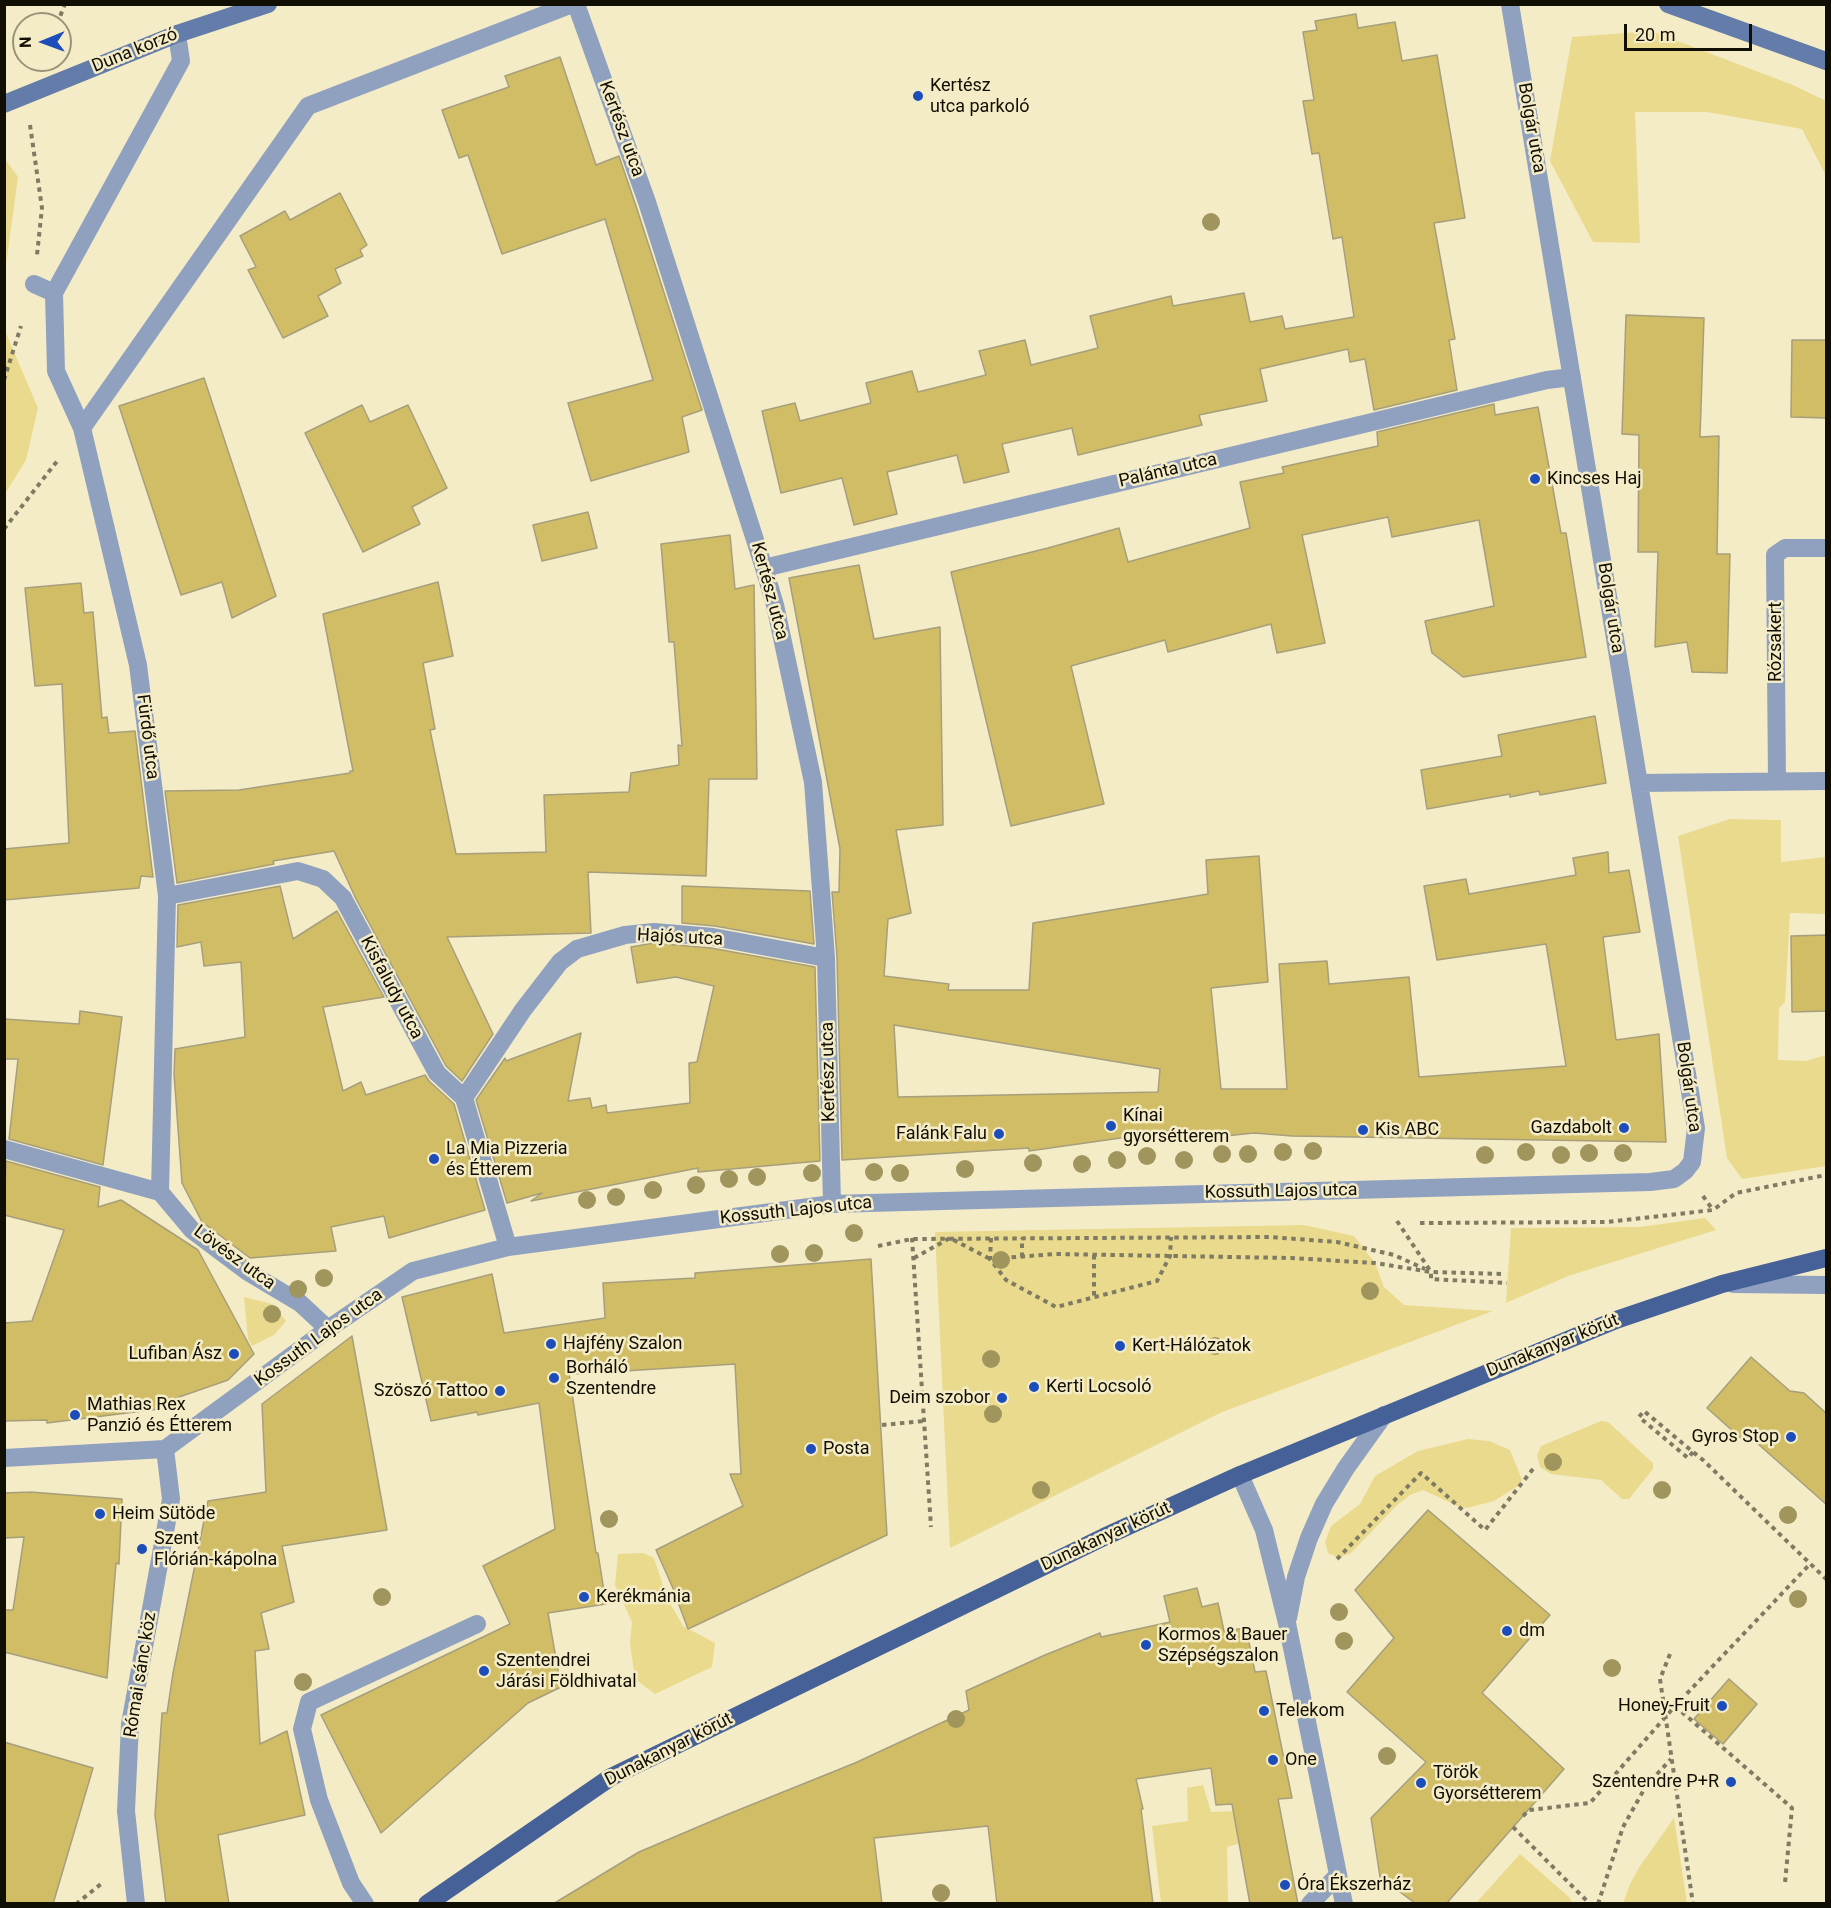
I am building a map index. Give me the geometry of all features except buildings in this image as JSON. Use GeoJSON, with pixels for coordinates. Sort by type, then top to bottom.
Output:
{"type":"FeatureCollection","features":[{"type":"Feature","properties":{"kind":"main road","name":"Dunakanyar körút"},"geometry":{"type":"LineString","coordinates":[[427,1904],[611,1777],[1104,1537],[1240,1475],[1616,1320],[1722,1284],[1827,1258]]}},
{"type":"Feature","properties":{"kind":"street","name":"Duna korzó"},"geometry":{"type":"LineString","coordinates":[[4,104],[177,34],[268,4]]}},
{"type":"Feature","properties":{"kind":"street"},"geometry":{"type":"LineString","coordinates":[[82,428],[308,106],[574,4]]}},
{"type":"Feature","properties":{"kind":"street","name":"Kertész utca"},"geometry":{"type":"LineString","coordinates":[[574,4],[647,202],[775,605],[813,782],[826,958],[832,1203]]}},
{"type":"Feature","properties":{"kind":"street","name":"Bolgár utca"},"geometry":{"type":"LineString","coordinates":[[1510,4],[1696,1128],[1692,1162],[1685,1171],[1674,1179],[1650,1182]]}},
{"type":"Feature","properties":{"kind":"street"},"geometry":{"type":"LineString","coordinates":[[1668,4],[1827,61]]}},
{"type":"Feature","properties":{"kind":"street"},"geometry":{"type":"LineString","coordinates":[[34,284],[54,292],[181,60],[177,34]]}},
{"type":"Feature","properties":{"kind":"street","name":"Fürdő utca"},"geometry":{"type":"LineString","coordinates":[[54,292],[56,371],[82,428],[138,666],[167,896],[160,1192]]}},
{"type":"Feature","properties":{"kind":"street","name":"Palánta utca"},"geometry":{"type":"LineString","coordinates":[[764,568],[1547,380],[1572,377]]}},
{"type":"Feature","properties":{"kind":"street","name":"Rózsakert"},"geometry":{"type":"LineString","coordinates":[[1777,782],[1775,555],[1785,548],[1827,548]]}},
{"type":"Feature","properties":{"kind":"street"},"geometry":{"type":"LineString","coordinates":[[1639,783],[1827,781]]}},
{"type":"Feature","properties":{"kind":"street","name":"Kisfaludy utca"},"geometry":{"type":"LineString","coordinates":[[167,896],[298,871],[323,879],[343,898],[437,1073],[465,1098]]}},
{"type":"Feature","properties":{"kind":"street","name":"Hajós utca"},"geometry":{"type":"LineString","coordinates":[[465,1098],[523,1010],[560,962],[578,949],[625,935],[654,932],[713,938],[826,958]]}},
{"type":"Feature","properties":{"kind":"street"},"geometry":{"type":"LineString","coordinates":[[465,1098],[507,1248]]}},
{"type":"Feature","properties":{"kind":"street"},"geometry":{"type":"LineString","coordinates":[[4,1149],[160,1192]]}},
{"type":"Feature","properties":{"kind":"street","name":"Kossuth Lajos utca"},"geometry":{"type":"LineString","coordinates":[[165,1449],[328,1329],[413,1271],[507,1248],[832,1203],[1650,1182]]}},
{"type":"Feature","properties":{"kind":"street","name":"Lövész utca"},"geometry":{"type":"LineString","coordinates":[[160,1192],[192,1230],[248,1272],[300,1303],[328,1329]]}},
{"type":"Feature","properties":{"kind":"street"},"geometry":{"type":"LineString","coordinates":[[1722,1284],[1827,1285]]}},
{"type":"Feature","properties":{"kind":"street"},"geometry":{"type":"LineString","coordinates":[[1287,1623],[1308,1539],[1323,1504],[1384,1415]]}},
{"type":"Feature","properties":{"kind":"street"},"geometry":{"type":"LineString","coordinates":[[4,1458],[165,1449]]}},
{"type":"Feature","properties":{"kind":"street","name":"Római sánc köz"},"geometry":{"type":"LineString","coordinates":[[136,1904],[126,1811],[130,1724],[171,1498],[165,1449]]}},
{"type":"Feature","properties":{"kind":"street"},"geometry":{"type":"LineString","coordinates":[[1240,1475],[1264,1530],[1287,1623],[1344,1904]]}},
{"type":"Feature","properties":{"kind":"street"},"geometry":{"type":"LineString","coordinates":[[364,1904],[351,1883],[319,1800],[302,1729],[309,1702],[477,1624]]}},
{"type":"Feature","properties":{"kind":"street"},"geometry":{"type":"LineString","coordinates":[[1310,1904],[1338,1875]]}},
{"type":"Feature","properties":{"kind":"path"},"geometry":{"type":"LineString","coordinates":[[4,380],[34,284],[42,208],[25,96]]}},
{"type":"Feature","properties":{"kind":"path"},"geometry":{"type":"LineString","coordinates":[[4,530],[82,428]]}},
{"type":"Feature","properties":{"kind":"path"},"geometry":{"type":"LineString","coordinates":[[1368,1190],[1399,1223],[1431,1272],[1431,1279],[1508,1283]]}},
{"type":"Feature","properties":{"kind":"path"},"geometry":{"type":"LineString","coordinates":[[950,1238],[990,1259],[1006,1280],[1056,1307],[1157,1281],[1170,1256],[1171,1237]]}},
{"type":"Feature","properties":{"kind":"path"},"geometry":{"type":"LineString","coordinates":[[878,1246],[912,1239],[950,1238],[1270,1237],[1337,1242],[1394,1255],[1431,1272]]}},
{"type":"Feature","properties":{"kind":"path"},"geometry":{"type":"LineString","coordinates":[[914,1258],[950,1238]]}},
{"type":"Feature","properties":{"kind":"path"},"geometry":{"type":"LineString","coordinates":[[990,1259],[991,1238]]}},
{"type":"Feature","properties":{"kind":"path"},"geometry":{"type":"LineString","coordinates":[[1022,1238],[1022,1257]]}},
{"type":"Feature","properties":{"kind":"path"},"geometry":{"type":"LineString","coordinates":[[912,1239],[931,1527]]}},
{"type":"Feature","properties":{"kind":"path"},"geometry":{"type":"LineString","coordinates":[[990,1259],[1056,1254],[1301,1258],[1375,1263],[1431,1272],[1503,1274]]}},
{"type":"Feature","properties":{"kind":"path"},"geometry":{"type":"LineString","coordinates":[[1094,1255],[1094,1298]]}},
{"type":"Feature","properties":{"kind":"path"},"geometry":{"type":"LineString","coordinates":[[1693,1452],[1688,1458],[1639,1417],[1644,1411],[1693,1452],[1827,1579]]}},
{"type":"Feature","properties":{"kind":"path"},"geometry":{"type":"LineString","coordinates":[[882,1425],[924,1421]]}},
{"type":"Feature","properties":{"kind":"path"},"geometry":{"type":"LineString","coordinates":[[1334,1563],[1421,1473],[1485,1530],[1533,1469]]}},
{"type":"Feature","properties":{"kind":"path"},"geometry":{"type":"LineString","coordinates":[[1523,1816],[1529,1810],[1590,1803],[1675,1706],[1810,1564]]}},
{"type":"Feature","properties":{"kind":"path"},"geometry":{"type":"LineString","coordinates":[[1670,1654],[1660,1679],[1693,1904]]}},
{"type":"Feature","properties":{"kind":"path"},"geometry":{"type":"LineString","coordinates":[[1675,1706],[1792,1808],[1785,1882]]}},
{"type":"Feature","properties":{"kind":"path"},"geometry":{"type":"LineString","coordinates":[[1598,1904],[1623,1827],[1646,1786],[1672,1759]]}},
{"type":"Feature","properties":{"kind":"path"},"geometry":{"type":"LineString","coordinates":[[1513,1827],[1590,1904]]}},
{"type":"Feature","properties":{"kind":"path"},"geometry":{"type":"LineString","coordinates":[[76,1904],[107,1880]]}},
{"type":"Feature","properties":{"kind":"shaded area"},"geometry":{"type":"Polygon","coordinates":[[[1651,31],[1793,85],[1826,101],[1826,176],[1802,129],[1707,112],[1635,112],[1640,243],[1593,242],[1550,161],[1572,37],[1651,31]]]}},
{"type":"Feature","properties":{"kind":"shaded area"},"geometry":{"type":"Polygon","coordinates":[[[5,159],[18,177],[5,272],[5,159]]]}},
{"type":"Feature","properties":{"kind":"shaded area"},"geometry":{"type":"Polygon","coordinates":[[[5,331],[38,408],[26,460],[5,494],[5,331]]]}},
{"type":"Feature","properties":{"kind":"shaded area"},"geometry":{"type":"Polygon","coordinates":[[[1730,819],[1781,820],[1781,862],[1826,857],[1826,914],[1790,913],[1785,1002],[1779,1008],[1778,1060],[1806,1061],[1826,1055],[1826,1166],[1742,1179],[1727,1158],[1678,836],[1730,819]]]}},
{"type":"Feature","properties":{"kind":"shaded area"},"geometry":{"type":"Polygon","coordinates":[[[1705,1218],[1716,1230],[1568,1276],[1506,1303],[1511,1228],[1640,1227],[1705,1218]]]}},
{"type":"Feature","properties":{"kind":"shaded area"},"geometry":{"type":"Polygon","coordinates":[[[1304,1225],[1354,1236],[1375,1263],[1384,1287],[1404,1305],[1493,1311],[1222,1412],[950,1548],[935,1232],[1304,1225]]]}},
{"type":"Feature","properties":{"kind":"shaded area"},"geometry":{"type":"Polygon","coordinates":[[[244,1297],[272,1304],[286,1321],[274,1335],[252,1346],[248,1339],[244,1297]]]}},
{"type":"Feature","properties":{"kind":"shaded area"},"geometry":{"type":"Polygon","coordinates":[[[1601,1421],[1608,1422],[1653,1463],[1653,1469],[1629,1499],[1622,1499],[1601,1480],[1551,1474],[1540,1467],[1537,1455],[1541,1446],[1601,1421]]]}},
{"type":"Feature","properties":{"kind":"shaded area"},"geometry":{"type":"Polygon","coordinates":[[[1468,1439],[1489,1441],[1510,1450],[1522,1480],[1518,1486],[1494,1501],[1467,1508],[1423,1490],[1410,1495],[1396,1506],[1351,1553],[1339,1558],[1328,1553],[1325,1542],[1331,1526],[1360,1504],[1375,1476],[1418,1451],[1468,1439]]]}},
{"type":"Feature","properties":{"kind":"shaded area"},"geometry":{"type":"Polygon","coordinates":[[[643,1553],[654,1558],[667,1598],[683,1626],[715,1643],[712,1667],[655,1694],[635,1679],[630,1643],[632,1622],[615,1585],[618,1554],[643,1553]]]}},
{"type":"Feature","properties":{"kind":"shaded area"},"geometry":{"type":"Polygon","coordinates":[[[1203,1785],[1211,1812],[1257,1810],[1257,1838],[1227,1847],[1228,1903],[1161,1903],[1152,1826],[1188,1821],[1187,1788],[1203,1785]]]}},
{"type":"Feature","properties":{"kind":"shaded area"},"geometry":{"type":"Polygon","coordinates":[[[1674,1818],[1687,1903],[1623,1903],[1640,1866],[1674,1818]]]}},
{"type":"Feature","properties":{"kind":"shaded area"},"geometry":{"type":"Polygon","coordinates":[[[1520,1854],[1570,1898],[1572,1903],[1476,1903],[1520,1854]]]}},
{"type":"Feature","properties":{"kind":"place","name":"Kertész utca parkoló"},"geometry":{"type":"Point","coordinates":[918,96]}},
{"type":"Feature","properties":{"kind":"place","name":"Kincses Haj"},"geometry":{"type":"Point","coordinates":[1535,479]}},
{"type":"Feature","properties":{"kind":"place","name":"Kínai gyorsétterem"},"geometry":{"type":"Point","coordinates":[1111,1126]}},
{"type":"Feature","properties":{"kind":"place","name":"Gazdabolt"},"geometry":{"type":"Point","coordinates":[1624,1128]}},
{"type":"Feature","properties":{"kind":"place","name":"Kis ABC"},"geometry":{"type":"Point","coordinates":[1363,1130]}},
{"type":"Feature","properties":{"kind":"place","name":"Falánk Falu"},"geometry":{"type":"Point","coordinates":[999,1134]}},
{"type":"Feature","properties":{"kind":"place","name":"La Mia Pizzeria és Étterem"},"geometry":{"type":"Point","coordinates":[434,1159]}},
{"type":"Feature","properties":{"kind":"place","name":"Hajfény Szalon"},"geometry":{"type":"Point","coordinates":[551,1344]}},
{"type":"Feature","properties":{"kind":"place","name":"Kert-Hálózatok"},"geometry":{"type":"Point","coordinates":[1120,1346]}},
{"type":"Feature","properties":{"kind":"place","name":"Lufiban Ász"},"geometry":{"type":"Point","coordinates":[234,1354]}},
{"type":"Feature","properties":{"kind":"place","name":"Borháló Szentendre"},"geometry":{"type":"Point","coordinates":[554,1378]}},
{"type":"Feature","properties":{"kind":"place","name":"Kerti Locsoló"},"geometry":{"type":"Point","coordinates":[1034,1387]}},
{"type":"Feature","properties":{"kind":"place","name":"Szöszó Tattoo"},"geometry":{"type":"Point","coordinates":[500,1391]}},
{"type":"Feature","properties":{"kind":"place","name":"Deim szobor"},"geometry":{"type":"Point","coordinates":[1002,1398]}},
{"type":"Feature","properties":{"kind":"place","name":"Mathias Rex Panzió és Étterem"},"geometry":{"type":"Point","coordinates":[75,1415]}},
{"type":"Feature","properties":{"kind":"place","name":"Gyros Stop"},"geometry":{"type":"Point","coordinates":[1791,1437]}},
{"type":"Feature","properties":{"kind":"place","name":"Posta"},"geometry":{"type":"Point","coordinates":[811,1449]}},
{"type":"Feature","properties":{"kind":"place","name":"Heim Sütöde"},"geometry":{"type":"Point","coordinates":[100,1514]}},
{"type":"Feature","properties":{"kind":"place","name":"Szent Flórián-kápolna"},"geometry":{"type":"Point","coordinates":[142,1549]}},
{"type":"Feature","properties":{"kind":"place","name":"Kerékmánia"},"geometry":{"type":"Point","coordinates":[584,1597]}},
{"type":"Feature","properties":{"kind":"place","name":"dm"},"geometry":{"type":"Point","coordinates":[1507,1631]}},
{"type":"Feature","properties":{"kind":"place","name":"Kormos & Bauer Szépségszalon"},"geometry":{"type":"Point","coordinates":[1146,1645]}},
{"type":"Feature","properties":{"kind":"place","name":"Szentendrei Járási Földhivatal"},"geometry":{"type":"Point","coordinates":[484,1671]}},
{"type":"Feature","properties":{"kind":"place","name":"Honey-Fruit"},"geometry":{"type":"Point","coordinates":[1722,1706]}},
{"type":"Feature","properties":{"kind":"place","name":"Telekom"},"geometry":{"type":"Point","coordinates":[1264,1711]}},
{"type":"Feature","properties":{"kind":"place","name":"One"},"geometry":{"type":"Point","coordinates":[1273,1760]}},
{"type":"Feature","properties":{"kind":"place","name":"Szentendre P+R"},"geometry":{"type":"Point","coordinates":[1731,1782]}},
{"type":"Feature","properties":{"kind":"place","name":"Török Gyorsétterem"},"geometry":{"type":"Point","coordinates":[1421,1783]}},
{"type":"Feature","properties":{"kind":"place","name":"Óra Ékszerház"},"geometry":{"type":"Point","coordinates":[1285,1885]}}]}
